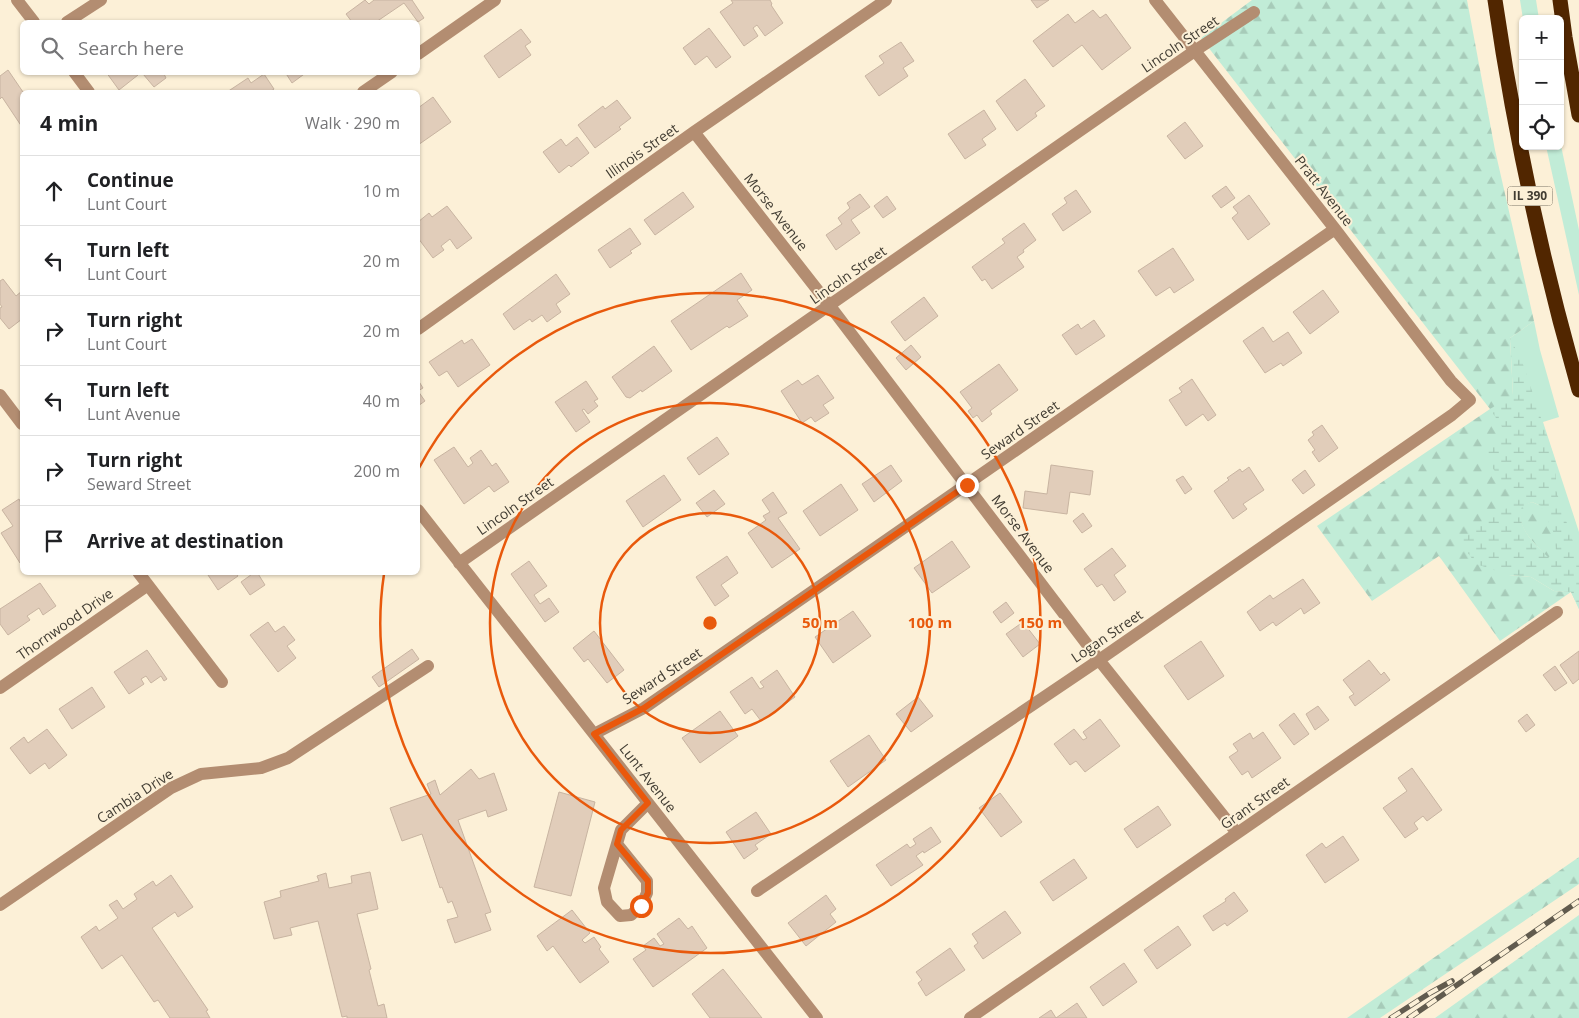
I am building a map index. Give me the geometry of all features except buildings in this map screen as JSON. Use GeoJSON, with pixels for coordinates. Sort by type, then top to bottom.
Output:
{"type":"FeatureCollection","features":[{"type":"Feature","properties":{"kind":"highway","name":"IL 390"},"geometry":{"type":"LineString","coordinates":[[1495,0],[1519,146],[1534,218],[1558,316],[1579,390]]}},
{"type":"Feature","properties":{"kind":"highway"},"geometry":{"type":"LineString","coordinates":[[1560,0],[1579,115]]}},
{"type":"Feature","properties":{"kind":"street"},"geometry":{"type":"LineString","coordinates":[[17,0],[32,20]]}},
{"type":"Feature","properties":{"kind":"street"},"geometry":{"type":"LineString","coordinates":[[70,20],[101,0]]}},
{"type":"Feature","properties":{"kind":"street"},"geometry":{"type":"LineString","coordinates":[[420,53],[495,0]]}},
{"type":"Feature","properties":{"kind":"street","name":"Illinois Street"},"geometry":{"type":"LineString","coordinates":[[420,328],[694,132],[886,0]]}},
{"type":"Feature","properties":{"kind":"street","name":"Pratt Avenue"},"geometry":{"type":"LineString","coordinates":[[1155,0],[1196,50],[1451,381],[1470,400]]}},
{"type":"Feature","properties":{"kind":"street","name":"Lincoln Street"},"geometry":{"type":"LineString","coordinates":[[459,563],[1196,50],[1254,12]]}},
{"type":"Feature","properties":{"kind":"street"},"geometry":{"type":"LineString","coordinates":[[76,75],[88,90]]}},
{"type":"Feature","properties":{"kind":"street"},"geometry":{"type":"LineString","coordinates":[[366,90],[388,75]]}},
{"type":"Feature","properties":{"kind":"street","name":"Morse Avenue"},"geometry":{"type":"LineString","coordinates":[[694,132],[830,306],[1099,660],[1237,834]]}},
{"type":"Feature","properties":{"kind":"street","name":"Seward Street"},"geometry":{"type":"LineString","coordinates":[[594,734],[644,708],[1335,229]]}},
{"type":"Feature","properties":{"kind":"street"},"geometry":{"type":"LineString","coordinates":[[0,396],[20,421]]}},
{"type":"Feature","properties":{"kind":"street","name":"Logan Street"},"geometry":{"type":"LineString","coordinates":[[757,891],[1099,660],[1452,415],[1470,400]]}},
{"type":"Feature","properties":{"kind":"street","name":"Lunt Avenue"},"geometry":{"type":"LineString","coordinates":[[420,513],[817,1018]]}},
{"type":"Feature","properties":{"kind":"street"},"geometry":{"type":"LineString","coordinates":[[140,575],[222,682]]}},
{"type":"Feature","properties":{"kind":"street","name":"Thornwood Drive"},"geometry":{"type":"LineString","coordinates":[[0,688],[148,585]]}},
{"type":"Feature","properties":{"kind":"street","name":"Grant Street"},"geometry":{"type":"LineString","coordinates":[[970,1018],[1557,612]]}},
{"type":"Feature","properties":{"kind":"street","name":"Cambia Drive"},"geometry":{"type":"LineString","coordinates":[[0,905],[170,788],[201,774],[261,768],[288,758],[428,666]]}},
{"type":"Feature","properties":{"kind":"street"},"geometry":{"type":"LineString","coordinates":[[617,844],[648,881],[648,893],[641,906],[631,915],[620,916],[608,902],[604,888],[621,830],[648,803]]}},
{"type":"Feature","properties":{"kind":"green space"},"geometry":{"type":"Polygon","coordinates":[[[1252,0],[1467,0],[1495,150],[1534,321],[1510,338],[1513,395],[1508,436],[1516,501],[1509,575],[1531,577],[1554,591],[1571,592],[1500,641],[1439,556],[1372,601],[1317,526],[1490,409],[1201,38],[1252,0]]]}},
{"type":"Feature","properties":{"kind":"green space"},"geometry":{"type":"Polygon","coordinates":[[[1520,0],[1536,0],[1538,15],[1522,15],[1520,0]]]}},
{"type":"Feature","properties":{"kind":"green space"},"geometry":{"type":"Polygon","coordinates":[[[1547,150],[1562,150],[1579,230],[1579,295],[1547,150]]]}},
{"type":"Feature","properties":{"kind":"green space"},"geometry":{"type":"Polygon","coordinates":[[[1534,321],[1540,350],[1559,417],[1543,422],[1579,532],[1579,609],[1571,592],[1554,591],[1510,338],[1534,321]]]}},
{"type":"Feature","properties":{"kind":"green space"},"geometry":{"type":"Polygon","coordinates":[[[1510,338],[1523,364],[1556,463],[1556,490],[1579,560],[1579,609],[1571,592],[1554,591],[1531,577],[1509,575],[1476,564],[1459,541],[1516,501],[1482,453],[1508,436],[1490,409],[1513,395],[1510,338]],[[1532,502],[1522,507],[1521,521],[1528,535],[1549,558],[1556,550],[1553,531],[1541,506],[1532,502]]]}},
{"type":"Feature","properties":{"kind":"green space"},"geometry":{"type":"Polygon","coordinates":[[[1532,502],[1541,506],[1553,531],[1556,550],[1548,558],[1527,535],[1521,521],[1521,506],[1532,502]]]}},
{"type":"Feature","properties":{"kind":"green space"},"geometry":{"type":"Polygon","coordinates":[[[1579,857],[1579,884],[1380,1018],[1347,1018],[1579,857]]]}},
{"type":"Feature","properties":{"kind":"green space"},"geometry":{"type":"Polygon","coordinates":[[[1579,915],[1579,1018],[1435,1018],[1579,915]]]}},
{"type":"Feature","properties":{"kind":"railway"},"geometry":{"type":"LineString","coordinates":[[1409,1018],[1579,901]]}},
{"type":"Feature","properties":{"kind":"railway"},"geometry":{"type":"LineString","coordinates":[[1391,1018],[1452,981]]}},
{"type":"Feature","properties":{"kind":"route"},"geometry":{"type":"LineString","coordinates":[[641,906],[648,893],[648,881],[617,844],[621,830],[648,803],[594,734],[644,708],[967,485]]}}]}
